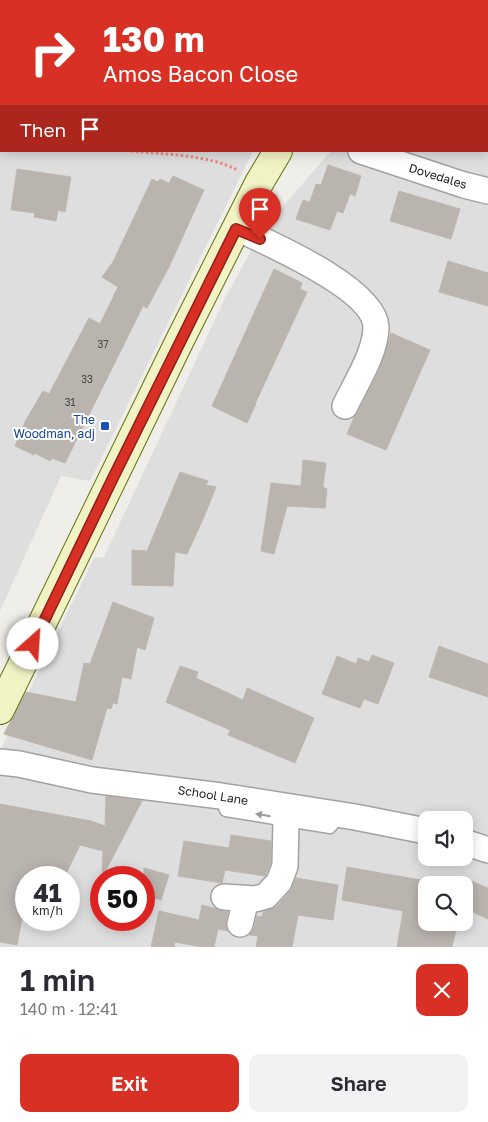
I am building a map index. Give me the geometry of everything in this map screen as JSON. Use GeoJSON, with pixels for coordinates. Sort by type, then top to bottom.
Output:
{"type":"FeatureCollection","features":[{"type":"Feature","properties":{"kind":"main road"},"geometry":{"type":"LineString","coordinates":[[0,710],[236,229],[259,183],[277,152]]}},
{"type":"Feature","properties":{"kind":"street","name":"Dovedales"},"geometry":{"type":"LineString","coordinates":[[364,152],[488,191]]}},
{"type":"Feature","properties":{"kind":"street"},"geometry":{"type":"LineString","coordinates":[[236,229],[293,255],[339,282],[371,311],[376,326],[373,347],[346,406]]}},
{"type":"Feature","properties":{"kind":"street","name":"School Lane"},"geometry":{"type":"LineString","coordinates":[[0,762],[19,764],[113,783],[222,796],[418,830]]}},
{"type":"Feature","properties":{"kind":"street"},"geometry":{"type":"LineString","coordinates":[[240,924],[235,898],[255,899],[266,896],[279,882],[285,866],[286,819]]}},
{"type":"Feature","properties":{"kind":"street"},"geometry":{"type":"LineString","coordinates":[[473,845],[488,850]]}},
{"type":"Feature","properties":{"kind":"lane"},"geometry":{"type":"LineString","coordinates":[[222,796],[226,810],[330,827],[340,815]]}},
{"type":"Feature","properties":{"kind":"path"},"geometry":{"type":"LineString","coordinates":[[140,152],[226,164],[259,183]]}},
{"type":"Feature","properties":{"kind":"shaded area"},"geometry":{"type":"Polygon","coordinates":[[[0,152],[253,152],[90,481],[61,476],[0,611],[0,152]]]}},
{"type":"Feature","properties":{"kind":"shaded area"},"geometry":{"type":"Polygon","coordinates":[[[330,152],[488,152],[488,947],[0,947],[0,751],[94,558],[104,557],[225,298],[263,229],[330,152]]]}},
{"type":"Feature","properties":{"kind":"building"},"geometry":{"type":"Polygon","coordinates":[[[328,165],[361,176],[355,196],[350,194],[343,213],[337,211],[330,230],[296,219],[303,200],[310,202],[316,184],[321,185],[328,165]]]}},
{"type":"Feature","properties":{"kind":"building"},"geometry":{"type":"Polygon","coordinates":[[[17,169],[71,177],[65,212],[58,210],[56,221],[34,217],[35,213],[11,210],[17,169]]]}},
{"type":"Feature","properties":{"kind":"building"},"geometry":{"type":"Polygon","coordinates":[[[173,176],[204,190],[169,267],[147,308],[143,306],[65,463],[52,458],[50,461],[15,446],[26,420],[43,391],[49,394],[89,318],[100,324],[118,287],[102,277],[113,262],[152,179],[158,182],[160,179],[169,183],[173,176]]]}},
{"type":"Feature","properties":{"kind":"building"},"geometry":{"type":"Polygon","coordinates":[[[399,191],[460,209],[451,239],[390,221],[399,191]]]}},
{"type":"Feature","properties":{"kind":"building"},"geometry":{"type":"Polygon","coordinates":[[[448,261],[488,273],[488,306],[439,292],[448,261]]]}},
{"type":"Feature","properties":{"kind":"building"},"geometry":{"type":"Polygon","coordinates":[[[274,269],[302,283],[300,289],[307,292],[247,423],[212,406],[274,269]]]}},
{"type":"Feature","properties":{"kind":"building"},"geometry":{"type":"Polygon","coordinates":[[[391,333],[430,350],[386,450],[347,434],[378,373],[391,333]]]}},
{"type":"Feature","properties":{"kind":"building"},"geometry":{"type":"Polygon","coordinates":[[[303,460],[326,463],[323,487],[327,489],[325,508],[287,506],[274,554],[261,551],[271,483],[301,486],[303,460]]]}},
{"type":"Feature","properties":{"kind":"building"},"geometry":{"type":"Polygon","coordinates":[[[180,472],[208,481],[206,485],[216,487],[204,517],[187,554],[175,552],[173,586],[132,585],[132,550],[147,551],[180,472]]]}},
{"type":"Feature","properties":{"kind":"building"},"geometry":{"type":"Polygon","coordinates":[[[113,602],[154,618],[145,650],[137,647],[131,679],[122,677],[117,704],[113,703],[111,709],[107,708],[92,760],[4,734],[26,692],[76,702],[84,663],[90,664],[113,602]]]}},
{"type":"Feature","properties":{"kind":"building"},"geometry":{"type":"Polygon","coordinates":[[[439,646],[488,664],[488,697],[429,677],[439,646]]]}},
{"type":"Feature","properties":{"kind":"building"},"geometry":{"type":"Polygon","coordinates":[[[372,655],[394,663],[378,704],[364,699],[360,708],[322,694],[337,656],[356,664],[358,658],[369,662],[372,655]]]}},
{"type":"Feature","properties":{"kind":"building"},"geometry":{"type":"Polygon","coordinates":[[[180,666],[198,672],[196,678],[243,700],[247,688],[314,718],[295,763],[228,735],[230,730],[166,702],[180,666]]]}},
{"type":"Feature","properties":{"kind":"building"},"geometry":{"type":"Polygon","coordinates":[[[106,796],[142,801],[108,866],[102,866],[103,851],[80,845],[70,866],[15,866],[15,931],[20,931],[17,945],[0,942],[0,804],[91,821],[105,826],[106,796]]]}},
{"type":"Feature","properties":{"kind":"building"},"geometry":{"type":"Polygon","coordinates":[[[231,835],[271,841],[271,863],[265,876],[225,870],[222,883],[178,876],[184,841],[229,848],[231,835]]]}},
{"type":"Feature","properties":{"kind":"building"},"geometry":{"type":"Polygon","coordinates":[[[347,867],[418,880],[418,931],[456,931],[452,947],[397,947],[403,911],[342,900],[347,867]]]}},
{"type":"Feature","properties":{"kind":"building"},"geometry":{"type":"Polygon","coordinates":[[[155,871],[169,875],[161,900],[155,898],[155,871]]]}},
{"type":"Feature","properties":{"kind":"building"},"geometry":{"type":"Polygon","coordinates":[[[296,878],[338,885],[333,920],[298,915],[292,947],[256,947],[258,936],[249,935],[254,928],[257,916],[262,917],[263,912],[277,906],[290,891],[296,878]]]}},
{"type":"Feature","properties":{"kind":"building"},"geometry":{"type":"Polygon","coordinates":[[[473,882],[488,888],[488,919],[473,912],[473,882]]]}},
{"type":"Feature","properties":{"kind":"building"},"geometry":{"type":"Polygon","coordinates":[[[202,905],[228,912],[226,921],[228,931],[218,929],[214,947],[202,947],[175,942],[174,947],[151,947],[159,911],[199,920],[202,905]]]}},
{"type":"Feature","properties":{"kind":"place","name":"The Woodman, adj"},"geometry":{"type":"Point","coordinates":[105,426]}},
{"type":"Feature","properties":{"kind":"route"},"geometry":{"type":"LineString","coordinates":[[33,644],[179,342],[236,229],[260,239]]}}]}
